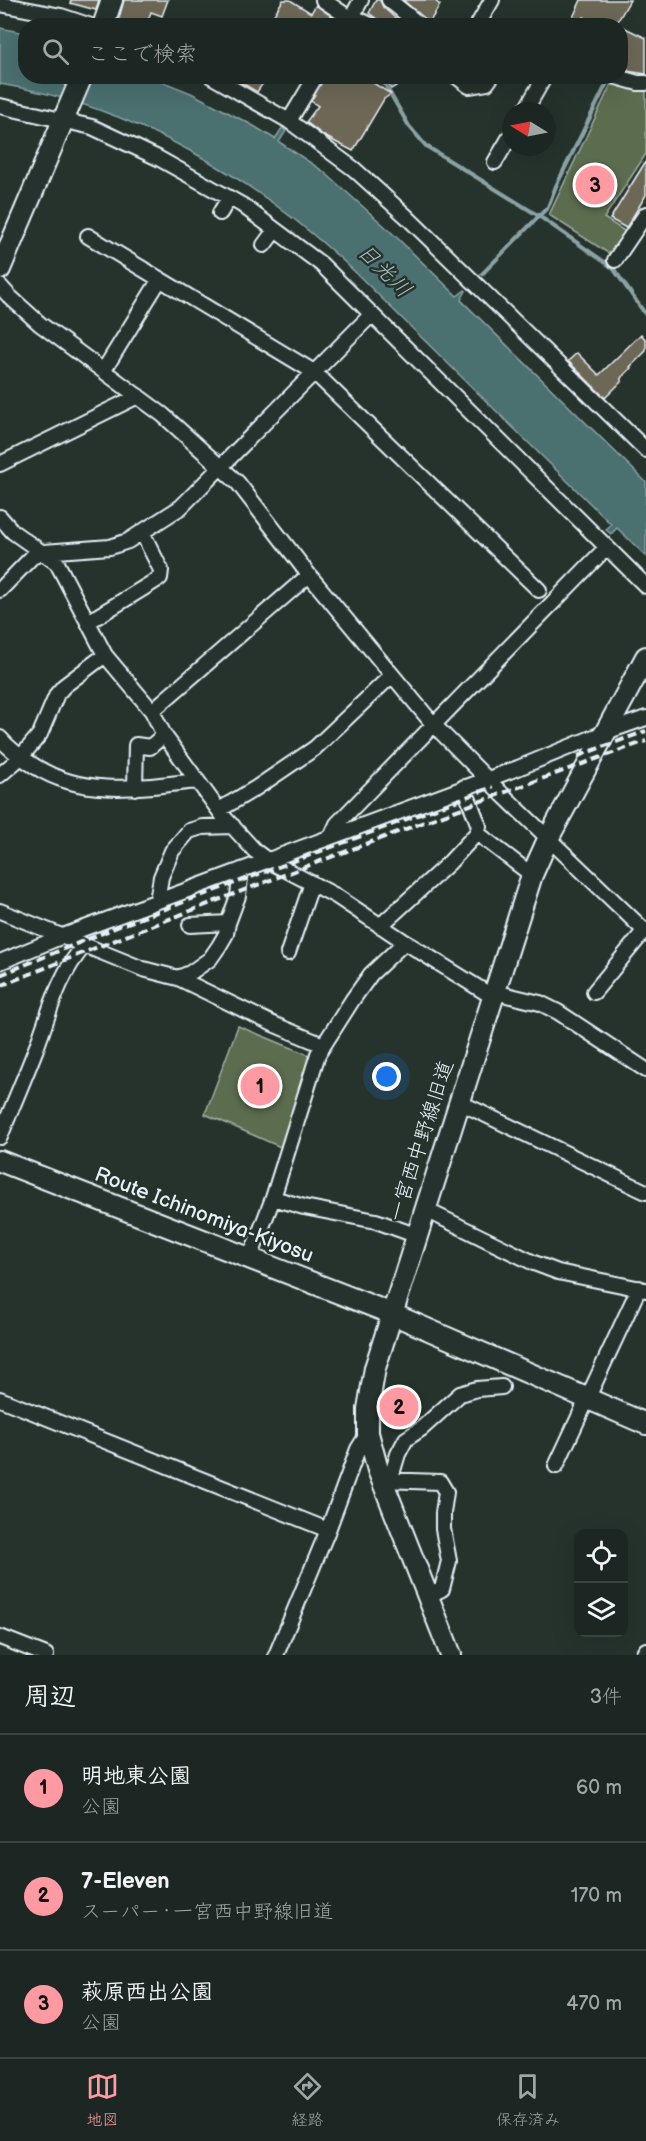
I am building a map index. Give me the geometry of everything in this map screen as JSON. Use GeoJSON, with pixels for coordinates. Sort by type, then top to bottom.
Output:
{"type":"FeatureCollection","features":[{"type":"Feature","properties":{"kind":"street"},"geometry":{"type":"LineString","coordinates":[[106,18],[112,0]]}},
{"type":"Feature","properties":{"kind":"street"},"geometry":{"type":"LineString","coordinates":[[323,0],[347,18]]}},
{"type":"Feature","properties":{"kind":"street"},"geometry":{"type":"LineString","coordinates":[[351,18],[361,0]]}},
{"type":"Feature","properties":{"kind":"street"},"geometry":{"type":"LineString","coordinates":[[389,0],[411,18]]}},
{"type":"Feature","properties":{"kind":"street"},"geometry":{"type":"LineString","coordinates":[[482,18],[492,0]]}},
{"type":"Feature","properties":{"kind":"street"},"geometry":{"type":"LineString","coordinates":[[0,4],[67,18]]}},
{"type":"Feature","properties":{"kind":"street"},"geometry":{"type":"LineString","coordinates":[[628,80],[646,83]]}},
{"type":"Feature","properties":{"kind":"street"},"geometry":{"type":"LineString","coordinates":[[0,269],[79,84]]}},
{"type":"Feature","properties":{"kind":"street"},"geometry":{"type":"LineString","coordinates":[[225,84],[289,121],[354,169],[406,216],[646,450]]}},
{"type":"Feature","properties":{"kind":"street"},"geometry":{"type":"LineString","coordinates":[[289,121],[311,84]]}},
{"type":"Feature","properties":{"kind":"street"},"geometry":{"type":"LineString","coordinates":[[466,84],[469,86],[481,84]]}},
{"type":"Feature","properties":{"kind":"street"},"geometry":{"type":"LineString","coordinates":[[530,102],[540,84]]}},
{"type":"Feature","properties":{"kind":"street"},"geometry":{"type":"LineString","coordinates":[[0,106],[92,127],[149,153],[230,198],[321,264],[646,586]]}},
{"type":"Feature","properties":{"kind":"street"},"geometry":{"type":"LineString","coordinates":[[495,162],[502,150]]}},
{"type":"Feature","properties":{"kind":"street"},"geometry":{"type":"LineString","coordinates":[[220,213],[230,198]]}},
{"type":"Feature","properties":{"kind":"street"},"geometry":{"type":"LineString","coordinates":[[615,260],[646,214]]}},
{"type":"Feature","properties":{"kind":"street"},"geometry":{"type":"LineString","coordinates":[[264,245],[275,230]]}},
{"type":"Feature","properties":{"kind":"street"},"geometry":{"type":"LineString","coordinates":[[88,236],[314,372],[538,590]]}},
{"type":"Feature","properties":{"kind":"street"},"geometry":{"type":"LineString","coordinates":[[104,370],[160,279]]}},
{"type":"Feature","properties":{"kind":"street"},"geometry":{"type":"LineString","coordinates":[[0,286],[40,324],[164,415],[237,483],[309,575],[433,724],[645,931],[594,992]]}},
{"type":"Feature","properties":{"kind":"street"},"geometry":{"type":"LineString","coordinates":[[0,590],[32,557],[44,552],[110,547],[128,541],[181,507],[372,314]]}},
{"type":"Feature","properties":{"kind":"street"},"geometry":{"type":"LineString","coordinates":[[0,464],[138,396]]}},
{"type":"Feature","properties":{"kind":"street"},"geometry":{"type":"LineString","coordinates":[[0,517],[13,532],[57,563],[105,655],[152,711],[164,735],[197,781],[255,852],[336,896],[405,942],[493,994],[540,1003],[558,1012],[646,1070]]}},
{"type":"Feature","properties":{"kind":"street"},"geometry":{"type":"LineString","coordinates":[[88,622],[160,579],[161,570],[142,532]]}},
{"type":"Feature","properties":{"kind":"street"},"geometry":{"type":"LineString","coordinates":[[332,835],[337,824],[607,547]]}},
{"type":"Feature","properties":{"kind":"street"},"geometry":{"type":"LineString","coordinates":[[152,711],[309,575]]}},
{"type":"Feature","properties":{"kind":"street"},"geometry":{"type":"LineString","coordinates":[[0,775],[21,758],[40,734],[57,694],[64,686],[105,655]]}},
{"type":"Feature","properties":{"kind":"street","name":"一宮西中野線旧道"},"geometry":{"type":"LineString","coordinates":[[451,1655],[382,1480],[368,1433],[368,1409],[375,1368],[390,1313],[532,875],[549,837],[646,657]]}},
{"type":"Feature","properties":{"kind":"street"},"geometry":{"type":"LineString","coordinates":[[219,810],[315,748],[392,675]]}},
{"type":"Feature","properties":{"kind":"street"},"geometry":{"type":"LineString","coordinates":[[0,962],[63,936],[518,768],[646,718]]}},
{"type":"Feature","properties":{"kind":"street"},"geometry":{"type":"LineString","coordinates":[[135,788],[136,746],[150,747],[164,735]]}},
{"type":"Feature","properties":{"kind":"street"},"geometry":{"type":"LineString","coordinates":[[0,738],[21,758],[66,782],[94,788],[135,788],[197,781]]}},
{"type":"Feature","properties":{"kind":"street"},"geometry":{"type":"LineString","coordinates":[[380,926],[449,863],[477,833],[479,826],[464,787]]}},
{"type":"Feature","properties":{"kind":"street"},"geometry":{"type":"LineString","coordinates":[[157,901],[160,877],[172,851],[189,831],[202,827],[233,826]]}},
{"type":"Feature","properties":{"kind":"street"},"geometry":{"type":"LineString","coordinates":[[477,833],[532,875]]}},
{"type":"Feature","properties":{"kind":"street"},"geometry":{"type":"LineString","coordinates":[[178,978],[190,973],[210,959],[226,933],[238,896],[241,870]]}},
{"type":"Feature","properties":{"kind":"street"},"geometry":{"type":"LineString","coordinates":[[288,953],[312,883]]}},
{"type":"Feature","properties":{"kind":"street"},"geometry":{"type":"LineString","coordinates":[[0,911],[142,969],[178,978],[273,1024],[323,1045]]}},
{"type":"Feature","properties":{"kind":"street"},"geometry":{"type":"LineString","coordinates":[[190,925],[228,923]]}},
{"type":"Feature","properties":{"kind":"street"},"geometry":{"type":"LineString","coordinates":[[250,1258],[273,1198],[318,1054],[371,974],[405,942]]}},
{"type":"Feature","properties":{"kind":"street"},"geometry":{"type":"LineString","coordinates":[[0,1137],[59,984],[84,946]]}},
{"type":"Feature","properties":{"kind":"street"},"geometry":{"type":"LineString","coordinates":[[459,1102],[646,1192]]}},
{"type":"Feature","properties":{"kind":"street","name":"Route Ichinomiya-Kiyosu"},"geometry":{"type":"LineString","coordinates":[[0,1161],[390,1313],[646,1424]]}},
{"type":"Feature","properties":{"kind":"street"},"geometry":{"type":"LineString","coordinates":[[273,1198],[304,1207],[376,1221],[416,1235]]}},
{"type":"Feature","properties":{"kind":"street"},"geometry":{"type":"LineString","coordinates":[[424,1209],[534,1263],[558,1272],[642,1289],[587,1398],[556,1466]]}},
{"type":"Feature","properties":{"kind":"street"},"geometry":{"type":"LineString","coordinates":[[382,1480],[392,1474],[398,1454],[406,1439],[421,1429],[460,1394],[477,1389],[502,1387]]}},
{"type":"Feature","properties":{"kind":"street"},"geometry":{"type":"LineString","coordinates":[[0,1399],[328,1530]]}},
{"type":"Feature","properties":{"kind":"street"},"geometry":{"type":"LineString","coordinates":[[276,1655],[328,1530],[358,1449],[368,1433]]}},
{"type":"Feature","properties":{"kind":"street"},"geometry":{"type":"LineString","coordinates":[[382,1480],[440,1482],[446,1492],[443,1529],[449,1561],[442,1589],[428,1596]]}},
{"type":"Feature","properties":{"kind":"street"},"geometry":{"type":"LineString","coordinates":[[0,1637],[46,1655]]}},
{"type":"Feature","properties":{"kind":"street"},"geometry":{"type":"LineString","coordinates":[[643,1655],[646,1650]]}},
{"type":"Feature","properties":{"kind":"green space"},"geometry":{"type":"Polygon","coordinates":[[[628,83],[646,86],[646,154],[604,218],[626,232],[611,255],[549,215],[611,84],[628,83]]]}},
{"type":"Feature","properties":{"kind":"green space"},"geometry":{"type":"Polygon","coordinates":[[[238,1026],[314,1057],[285,1149],[205,1114],[238,1026]]]}},
{"type":"Feature","properties":{"kind":"water","name":"日光川"},"geometry":{"type":"Polygon","coordinates":[[[0,28],[18,32],[18,84],[168,84],[191,93],[275,139],[282,128],[286,131],[279,142],[323,171],[389,230],[457,296],[465,290],[461,300],[646,482],[646,556],[617,528],[611,534],[606,530],[611,524],[354,271],[317,237],[277,206],[235,177],[191,151],[145,129],[98,110],[49,95],[0,84],[0,28]]]}},
{"type":"Feature","properties":{"kind":"building"},"geometry":{"type":"Polygon","coordinates":[[[71,0],[99,0],[96,10],[70,3],[71,0]]]}},
{"type":"Feature","properties":{"kind":"building"},"geometry":{"type":"Polygon","coordinates":[[[124,0],[168,0],[162,16],[151,12],[149,18],[119,18],[124,0]]]}},
{"type":"Feature","properties":{"kind":"building"},"geometry":{"type":"Polygon","coordinates":[[[283,0],[290,0],[311,13],[316,5],[334,18],[272,18],[283,0]]]}},
{"type":"Feature","properties":{"kind":"building"},"geometry":{"type":"Polygon","coordinates":[[[376,0],[380,0],[383,7],[395,18],[376,18],[369,13],[376,0]]]}},
{"type":"Feature","properties":{"kind":"building"},"geometry":{"type":"Polygon","coordinates":[[[403,0],[434,0],[440,5],[432,18],[423,18],[403,0]]]}},
{"type":"Feature","properties":{"kind":"building"},"geometry":{"type":"Polygon","coordinates":[[[581,0],[630,0],[620,18],[573,18],[581,0]]]}},
{"type":"Feature","properties":{"kind":"building"},"geometry":{"type":"Polygon","coordinates":[[[628,29],[646,38],[646,74],[628,71],[628,29]]]}},
{"type":"Feature","properties":{"kind":"building"},"geometry":{"type":"Polygon","coordinates":[[[244,84],[262,84],[257,92],[244,84]]]}},
{"type":"Feature","properties":{"kind":"building"},"geometry":{"type":"Polygon","coordinates":[[[321,84],[375,84],[391,94],[384,99],[353,151],[324,136],[306,122],[318,106],[311,101],[321,84]]]}},
{"type":"Feature","properties":{"kind":"building"},"geometry":{"type":"Polygon","coordinates":[[[388,84],[399,84],[391,89],[388,84]]]}},
{"type":"Feature","properties":{"kind":"building"},"geometry":{"type":"Polygon","coordinates":[[[646,161],[646,195],[626,228],[610,219],[646,161]]]}},
{"type":"Feature","properties":{"kind":"building"},"geometry":{"type":"Polygon","coordinates":[[[641,334],[646,340],[646,351],[605,398],[568,361],[577,353],[599,375],[641,334]]]}},
{"type":"Feature","properties":{"kind":"waterway"},"geometry":{"type":"LineString","coordinates":[[385,84],[409,126],[426,146],[539,216],[613,268],[646,315]]}},
{"type":"Feature","properties":{"kind":"waterway"},"geometry":{"type":"LineString","coordinates":[[482,274],[548,207],[607,84]]}},
{"type":"Feature","properties":{"kind":"railway"},"geometry":{"type":"LineString","coordinates":[[578,756],[646,731]]}},
{"type":"Feature","properties":{"kind":"railway"},"geometry":{"type":"LineString","coordinates":[[0,986],[161,922],[646,741]]}},
{"type":"Feature","properties":{"kind":"railway"},"geometry":{"type":"LineString","coordinates":[[0,975],[122,925],[493,787]]}},
{"type":"Feature","properties":{"kind":"place","name":"萩原西出公園"},"geometry":{"type":"Point","coordinates":[595,185]}},
{"type":"Feature","properties":{"kind":"place","name":"明地東公園"},"geometry":{"type":"Point","coordinates":[260,1086]}},
{"type":"Feature","properties":{"kind":"place","name":"7-Eleven"},"geometry":{"type":"Point","coordinates":[399,1407]}}]}
